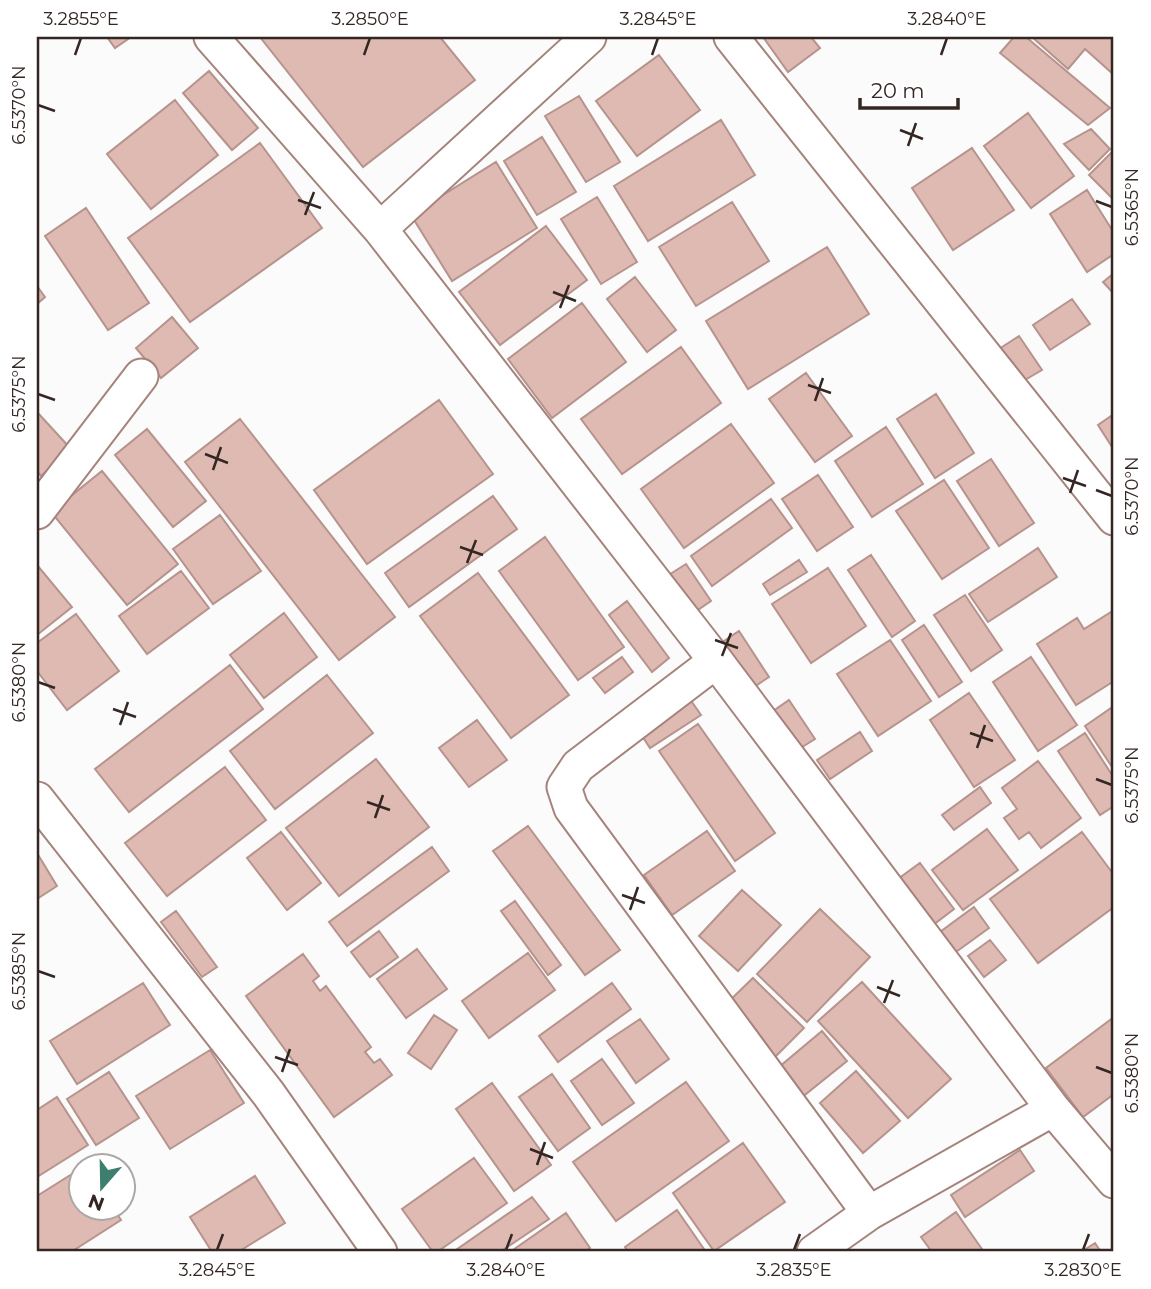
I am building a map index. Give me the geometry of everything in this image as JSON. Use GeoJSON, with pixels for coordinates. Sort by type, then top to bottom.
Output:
{"type":"FeatureCollection","features":[{"type":"Feature","properties":{"kind":"street"},"geometry":{"type":"LineString","coordinates":[[211,37],[380,229],[716,661],[1054,1109],[1114,1181]]}},
{"type":"Feature","properties":{"kind":"street"},"geometry":{"type":"LineString","coordinates":[[380,229],[589,37]]}},
{"type":"Feature","properties":{"kind":"street"},"geometry":{"type":"LineString","coordinates":[[731,37],[1114,518]]}},
{"type":"Feature","properties":{"kind":"street"},"geometry":{"type":"LineString","coordinates":[[37,512],[141,376]]}},
{"type":"Feature","properties":{"kind":"street"},"geometry":{"type":"LineString","coordinates":[[716,661],[578,765],[564,787],[571,808],[869,1213]]}},
{"type":"Feature","properties":{"kind":"street"},"geometry":{"type":"LineString","coordinates":[[37,799],[268,1093],[380,1252]]}},
{"type":"Feature","properties":{"kind":"street"},"geometry":{"type":"LineString","coordinates":[[814,1252],[869,1213],[1054,1109]]}},
{"type":"Feature","properties":{"kind":"building"},"geometry":{"type":"Polygon","coordinates":[[[107,37],[131,37],[115,48],[107,37]]]}},
{"type":"Feature","properties":{"kind":"building"},"geometry":{"type":"Polygon","coordinates":[[[260,37],[440,37],[475,80],[363,167],[260,37]]]}},
{"type":"Feature","properties":{"kind":"building"},"geometry":{"type":"Polygon","coordinates":[[[763,37],[811,37],[820,48],[788,72],[763,37]]]}},
{"type":"Feature","properties":{"kind":"building"},"geometry":{"type":"Polygon","coordinates":[[[1014,37],[1026,37],[1110,108],[1088,125],[1000,53],[1014,37]]]}},
{"type":"Feature","properties":{"kind":"building"},"geometry":{"type":"Polygon","coordinates":[[[1032,37],[1114,37],[1114,75],[1085,49],[1068,69],[1032,37]]]}},
{"type":"Feature","properties":{"kind":"building"},"geometry":{"type":"Polygon","coordinates":[[[659,55],[700,110],[637,156],[596,101],[659,55]]]}},
{"type":"Feature","properties":{"kind":"building"},"geometry":{"type":"Polygon","coordinates":[[[209,71],[258,128],[232,150],[183,93],[209,71]]]}},
{"type":"Feature","properties":{"kind":"building"},"geometry":{"type":"Polygon","coordinates":[[[579,96],[620,162],[586,182],[545,116],[579,96]]]}},
{"type":"Feature","properties":{"kind":"building"},"geometry":{"type":"Polygon","coordinates":[[[175,100],[218,155],[151,209],[107,154],[175,100]]]}},
{"type":"Feature","properties":{"kind":"building"},"geometry":{"type":"Polygon","coordinates":[[[1028,113],[1074,176],[1031,208],[984,146],[1028,113]]]}},
{"type":"Feature","properties":{"kind":"building"},"geometry":{"type":"Polygon","coordinates":[[[721,120],[755,175],[648,241],[614,186],[721,120]]]}},
{"type":"Feature","properties":{"kind":"building"},"geometry":{"type":"Polygon","coordinates":[[[1091,129],[1110,149],[1089,170],[1064,144],[1091,129]]]}},
{"type":"Feature","properties":{"kind":"building"},"geometry":{"type":"Polygon","coordinates":[[[542,137],[576,192],[537,215],[504,161],[542,137]]]}},
{"type":"Feature","properties":{"kind":"building"},"geometry":{"type":"Polygon","coordinates":[[[260,143],[322,228],[190,322],[128,238],[260,143]]]}},
{"type":"Feature","properties":{"kind":"building"},"geometry":{"type":"Polygon","coordinates":[[[972,148],[1014,210],[953,250],[912,188],[972,148]]]}},
{"type":"Feature","properties":{"kind":"building"},"geometry":{"type":"Polygon","coordinates":[[[1114,152],[1114,200],[1089,175],[1114,152]]]}},
{"type":"Feature","properties":{"kind":"building"},"geometry":{"type":"Polygon","coordinates":[[[496,162],[537,228],[452,281],[411,215],[496,162]]]}},
{"type":"Feature","properties":{"kind":"building"},"geometry":{"type":"Polygon","coordinates":[[[1087,190],[1114,233],[1114,254],[1087,272],[1050,214],[1087,190]]]}},
{"type":"Feature","properties":{"kind":"building"},"geometry":{"type":"Polygon","coordinates":[[[597,197],[637,262],[601,284],[561,219],[597,197]]]}},
{"type":"Feature","properties":{"kind":"building"},"geometry":{"type":"Polygon","coordinates":[[[732,202],[769,261],[696,306],[659,247],[732,202]]]}},
{"type":"Feature","properties":{"kind":"building"},"geometry":{"type":"Polygon","coordinates":[[[86,208],[149,303],[108,330],[45,236],[86,208]]]}},
{"type":"Feature","properties":{"kind":"building"},"geometry":{"type":"Polygon","coordinates":[[[546,226],[587,280],[500,345],[459,292],[546,226]]]}},
{"type":"Feature","properties":{"kind":"building"},"geometry":{"type":"Polygon","coordinates":[[[827,247],[869,314],[748,389],[706,321],[827,247]]]}},
{"type":"Feature","properties":{"kind":"building"},"geometry":{"type":"Polygon","coordinates":[[[1114,273],[1114,294],[1103,282],[1114,273]]]}},
{"type":"Feature","properties":{"kind":"building"},"geometry":{"type":"Polygon","coordinates":[[[635,277],[676,330],[647,352],[607,299],[635,277]]]}},
{"type":"Feature","properties":{"kind":"building"},"geometry":{"type":"Polygon","coordinates":[[[37,286],[45,297],[37,304],[37,286]]]}},
{"type":"Feature","properties":{"kind":"building"},"geometry":{"type":"Polygon","coordinates":[[[1072,299],[1090,324],[1050,350],[1033,325],[1072,299]]]}},
{"type":"Feature","properties":{"kind":"building"},"geometry":{"type":"Polygon","coordinates":[[[582,303],[626,362],[552,418],[508,359],[582,303]]]}},
{"type":"Feature","properties":{"kind":"building"},"geometry":{"type":"Polygon","coordinates":[[[172,317],[198,348],[161,378],[136,348],[172,317]]]}},
{"type":"Feature","properties":{"kind":"building"},"geometry":{"type":"Polygon","coordinates":[[[1019,336],[1042,370],[1018,384],[996,351],[1019,336]]]}},
{"type":"Feature","properties":{"kind":"building"},"geometry":{"type":"Polygon","coordinates":[[[681,347],[721,403],[622,474],[581,419],[681,347]]]}},
{"type":"Feature","properties":{"kind":"building"},"geometry":{"type":"Polygon","coordinates":[[[806,373],[852,436],[815,462],[769,399],[806,373]]]}},
{"type":"Feature","properties":{"kind":"building"},"geometry":{"type":"Polygon","coordinates":[[[936,394],[974,453],[935,478],[897,419],[936,394]]]}},
{"type":"Feature","properties":{"kind":"building"},"geometry":{"type":"Polygon","coordinates":[[[439,400],[493,474],[367,564],[314,490],[439,400]]]}},
{"type":"Feature","properties":{"kind":"building"},"geometry":{"type":"Polygon","coordinates":[[[37,412],[71,449],[41,476],[37,471],[37,412]]]}},
{"type":"Feature","properties":{"kind":"building"},"geometry":{"type":"Polygon","coordinates":[[[1114,414],[1114,450],[1098,425],[1114,414]]]}},
{"type":"Feature","properties":{"kind":"building"},"geometry":{"type":"Polygon","coordinates":[[[240,419],[395,617],[339,660],[185,462],[240,419]]]}},
{"type":"Feature","properties":{"kind":"building"},"geometry":{"type":"Polygon","coordinates":[[[731,424],[774,483],[684,548],[641,489],[731,424]]]}},
{"type":"Feature","properties":{"kind":"building"},"geometry":{"type":"Polygon","coordinates":[[[886,427],[923,484],[872,517],[835,461],[886,427]]]}},
{"type":"Feature","properties":{"kind":"building"},"geometry":{"type":"Polygon","coordinates":[[[147,429],[206,501],[173,527],[115,455],[147,429]]]}},
{"type":"Feature","properties":{"kind":"building"},"geometry":{"type":"Polygon","coordinates":[[[991,459],[1034,523],[999,546],[957,481],[991,459]]]}},
{"type":"Feature","properties":{"kind":"building"},"geometry":{"type":"Polygon","coordinates":[[[102,471],[178,564],[127,605],[51,512],[102,471]]]}},
{"type":"Feature","properties":{"kind":"building"},"geometry":{"type":"Polygon","coordinates":[[[818,475],[853,527],[817,551],[782,499],[818,475]]]}},
{"type":"Feature","properties":{"kind":"building"},"geometry":{"type":"Polygon","coordinates":[[[944,480],[989,548],[942,579],[896,511],[944,480]]]}},
{"type":"Feature","properties":{"kind":"building"},"geometry":{"type":"Polygon","coordinates":[[[493,496],[517,529],[409,607],[385,573],[493,496]]]}},
{"type":"Feature","properties":{"kind":"building"},"geometry":{"type":"Polygon","coordinates":[[[771,499],[792,528],[712,586],[691,556],[771,499]]]}},
{"type":"Feature","properties":{"kind":"building"},"geometry":{"type":"Polygon","coordinates":[[[220,515],[261,571],[213,604],[173,549],[220,515]]]}},
{"type":"Feature","properties":{"kind":"building"},"geometry":{"type":"Polygon","coordinates":[[[545,537],[624,647],[578,680],[499,571],[545,537]]]}},
{"type":"Feature","properties":{"kind":"building"},"geometry":{"type":"Polygon","coordinates":[[[1038,548],[1057,577],[988,622],[969,594],[1038,548]]]}},
{"type":"Feature","properties":{"kind":"building"},"geometry":{"type":"Polygon","coordinates":[[[871,555],[915,621],[892,637],[848,570],[871,555]]]}},
{"type":"Feature","properties":{"kind":"building"},"geometry":{"type":"Polygon","coordinates":[[[799,560],[807,572],[770,595],[763,584],[799,560]]]}},
{"type":"Feature","properties":{"kind":"building"},"geometry":{"type":"Polygon","coordinates":[[[686,564],[711,601],[689,616],[664,578],[686,564]]]}},
{"type":"Feature","properties":{"kind":"building"},"geometry":{"type":"Polygon","coordinates":[[[37,565],[72,607],[37,635],[37,565]]]}},
{"type":"Feature","properties":{"kind":"building"},"geometry":{"type":"Polygon","coordinates":[[[828,568],[866,626],[811,663],[772,604],[828,568]]]}},
{"type":"Feature","properties":{"kind":"building"},"geometry":{"type":"Polygon","coordinates":[[[181,571],[209,608],[147,654],[119,616],[181,571]]]}},
{"type":"Feature","properties":{"kind":"building"},"geometry":{"type":"Polygon","coordinates":[[[478,573],[569,695],[511,738],[420,616],[478,573]]]}},
{"type":"Feature","properties":{"kind":"building"},"geometry":{"type":"Polygon","coordinates":[[[965,595],[1002,650],[971,671],[934,615],[965,595]]]}},
{"type":"Feature","properties":{"kind":"building"},"geometry":{"type":"Polygon","coordinates":[[[627,601],[669,658],[652,672],[609,615],[627,601]]]}},
{"type":"Feature","properties":{"kind":"building"},"geometry":{"type":"Polygon","coordinates":[[[1114,610],[1114,681],[1076,705],[1037,644],[1077,618],[1084,629],[1114,610]]]}},
{"type":"Feature","properties":{"kind":"building"},"geometry":{"type":"Polygon","coordinates":[[[284,613],[317,657],[264,698],[230,655],[284,613]]]}},
{"type":"Feature","properties":{"kind":"building"},"geometry":{"type":"Polygon","coordinates":[[[76,614],[119,671],[67,710],[37,671],[37,643],[76,614]]]}},
{"type":"Feature","properties":{"kind":"building"},"geometry":{"type":"Polygon","coordinates":[[[924,625],[962,682],[939,697],[902,640],[924,625]]]}},
{"type":"Feature","properties":{"kind":"building"},"geometry":{"type":"Polygon","coordinates":[[[739,631],[769,677],[751,689],[721,643],[739,631]]]}},
{"type":"Feature","properties":{"kind":"building"},"geometry":{"type":"Polygon","coordinates":[[[890,640],[931,701],[878,736],[837,674],[890,640]]]}},
{"type":"Feature","properties":{"kind":"building"},"geometry":{"type":"Polygon","coordinates":[[[622,657],[633,672],[605,693],[593,678],[622,657]]]}},
{"type":"Feature","properties":{"kind":"building"},"geometry":{"type":"Polygon","coordinates":[[[1031,657],[1077,725],[1038,751],[993,682],[1031,657]]]}},
{"type":"Feature","properties":{"kind":"building"},"geometry":{"type":"Polygon","coordinates":[[[230,665],[263,709],[129,812],[95,769],[230,665]]]}},
{"type":"Feature","properties":{"kind":"building"},"geometry":{"type":"Polygon","coordinates":[[[327,675],[373,733],[275,809],[230,751],[327,675]]]}},
{"type":"Feature","properties":{"kind":"building"},"geometry":{"type":"Polygon","coordinates":[[[685,692],[701,715],[650,748],[635,725],[685,692]]]}},
{"type":"Feature","properties":{"kind":"building"},"geometry":{"type":"Polygon","coordinates":[[[969,693],[1015,760],[974,787],[930,720],[969,693]]]}},
{"type":"Feature","properties":{"kind":"building"},"geometry":{"type":"Polygon","coordinates":[[[789,700],[815,739],[791,754],[766,716],[789,700]]]}},
{"type":"Feature","properties":{"kind":"building"},"geometry":{"type":"Polygon","coordinates":[[[1114,706],[1114,770],[1085,726],[1114,706]]]}},
{"type":"Feature","properties":{"kind":"building"},"geometry":{"type":"Polygon","coordinates":[[[477,720],[507,760],[469,787],[439,748],[477,720]]]}},
{"type":"Feature","properties":{"kind":"building"},"geometry":{"type":"Polygon","coordinates":[[[698,724],[775,833],[735,861],[659,751],[698,724]]]}},
{"type":"Feature","properties":{"kind":"building"},"geometry":{"type":"Polygon","coordinates":[[[860,732],[872,751],[830,779],[817,760],[860,732]]]}},
{"type":"Feature","properties":{"kind":"building"},"geometry":{"type":"Polygon","coordinates":[[[1085,733],[1114,778],[1114,806],[1100,815],[1058,751],[1085,733]]]}},
{"type":"Feature","properties":{"kind":"building"},"geometry":{"type":"Polygon","coordinates":[[[376,759],[429,827],[339,896],[286,828],[376,759]]]}},
{"type":"Feature","properties":{"kind":"building"},"geometry":{"type":"Polygon","coordinates":[[[1038,761],[1081,818],[1041,848],[1029,832],[1019,839],[1004,818],[1017,809],[1002,788],[1038,761]]]}},
{"type":"Feature","properties":{"kind":"building"},"geometry":{"type":"Polygon","coordinates":[[[225,767],[266,820],[167,896],[125,843],[225,767]]]}},
{"type":"Feature","properties":{"kind":"building"},"geometry":{"type":"Polygon","coordinates":[[[980,787],[991,803],[954,830],[942,815],[980,787]]]}},
{"type":"Feature","properties":{"kind":"building"},"geometry":{"type":"Polygon","coordinates":[[[528,826],[620,950],[585,975],[493,851],[528,826]]]}},
{"type":"Feature","properties":{"kind":"building"},"geometry":{"type":"Polygon","coordinates":[[[987,829],[1018,870],[963,910],[932,870],[987,829]]]}},
{"type":"Feature","properties":{"kind":"building"},"geometry":{"type":"Polygon","coordinates":[[[707,831],[735,871],[672,915],[644,875],[707,831]]]}},
{"type":"Feature","properties":{"kind":"building"},"geometry":{"type":"Polygon","coordinates":[[[281,832],[321,883],[287,910],[247,858],[281,832]]]}},
{"type":"Feature","properties":{"kind":"building"},"geometry":{"type":"Polygon","coordinates":[[[1082,832],[1114,875],[1114,907],[1038,963],[990,899],[1082,832]]]}},
{"type":"Feature","properties":{"kind":"building"},"geometry":{"type":"Polygon","coordinates":[[[432,847],[449,871],[347,946],[329,922],[432,847]]]}},
{"type":"Feature","properties":{"kind":"building"},"geometry":{"type":"Polygon","coordinates":[[[37,853],[57,886],[37,899],[37,853]]]}},
{"type":"Feature","properties":{"kind":"building"},"geometry":{"type":"Polygon","coordinates":[[[920,863],[954,909],[933,925],[898,879],[920,863]]]}},
{"type":"Feature","properties":{"kind":"building"},"geometry":{"type":"Polygon","coordinates":[[[742,890],[781,925],[738,971],[699,936],[742,890]]]}},
{"type":"Feature","properties":{"kind":"building"},"geometry":{"type":"Polygon","coordinates":[[[515,901],[561,965],[548,975],[501,911],[515,901]]]}},
{"type":"Feature","properties":{"kind":"building"},"geometry":{"type":"Polygon","coordinates":[[[974,907],[989,928],[956,952],[940,932],[974,907]]]}},
{"type":"Feature","properties":{"kind":"building"},"geometry":{"type":"Polygon","coordinates":[[[820,909],[870,957],[807,1022],[757,974],[820,909]]]}},
{"type":"Feature","properties":{"kind":"building"},"geometry":{"type":"Polygon","coordinates":[[[176,911],[217,967],[202,977],[161,922],[176,911]]]}},
{"type":"Feature","properties":{"kind":"building"},"geometry":{"type":"Polygon","coordinates":[[[379,931],[398,957],[370,977],[351,952],[379,931]]]}},
{"type":"Feature","properties":{"kind":"building"},"geometry":{"type":"Polygon","coordinates":[[[990,940],[1006,960],[984,977],[968,956],[990,940]]]}},
{"type":"Feature","properties":{"kind":"building"},"geometry":{"type":"Polygon","coordinates":[[[417,949],[447,989],[406,1018],[377,979],[417,949]]]}},
{"type":"Feature","properties":{"kind":"building"},"geometry":{"type":"Polygon","coordinates":[[[528,953],[555,990],[489,1038],[462,1001],[528,953]]]}},
{"type":"Feature","properties":{"kind":"building"},"geometry":{"type":"Polygon","coordinates":[[[303,954],[319,976],[313,981],[320,991],[326,986],[371,1047],[365,1052],[374,1063],[380,1059],[392,1075],[334,1117],[246,996],[303,954]]]}},
{"type":"Feature","properties":{"kind":"building"},"geometry":{"type":"Polygon","coordinates":[[[753,978],[804,1028],[775,1057],[724,1006],[753,978]]]}},
{"type":"Feature","properties":{"kind":"building"},"geometry":{"type":"Polygon","coordinates":[[[862,982],[951,1079],[908,1118],[818,1021],[862,982]]]}},
{"type":"Feature","properties":{"kind":"building"},"geometry":{"type":"Polygon","coordinates":[[[143,983],[170,1025],[77,1084],[50,1041],[143,983]]]}},
{"type":"Feature","properties":{"kind":"building"},"geometry":{"type":"Polygon","coordinates":[[[612,983],[631,1009],[558,1062],[539,1036],[612,983]]]}},
{"type":"Feature","properties":{"kind":"building"},"geometry":{"type":"Polygon","coordinates":[[[434,1015],[457,1030],[431,1069],[408,1053],[434,1015]]]}},
{"type":"Feature","properties":{"kind":"building"},"geometry":{"type":"Polygon","coordinates":[[[1114,1017],[1114,1094],[1083,1117],[1046,1068],[1114,1017]]]}},
{"type":"Feature","properties":{"kind":"building"},"geometry":{"type":"Polygon","coordinates":[[[640,1019],[669,1059],[636,1083],[607,1041],[640,1019]]]}},
{"type":"Feature","properties":{"kind":"building"},"geometry":{"type":"Polygon","coordinates":[[[822,1031],[847,1061],[796,1102],[772,1073],[822,1031]]]}},
{"type":"Feature","properties":{"kind":"building"},"geometry":{"type":"Polygon","coordinates":[[[210,1050],[244,1103],[170,1149],[136,1096],[210,1050]]]}},
{"type":"Feature","properties":{"kind":"building"},"geometry":{"type":"Polygon","coordinates":[[[602,1059],[634,1103],[602,1125],[571,1081],[602,1059]]]}},
{"type":"Feature","properties":{"kind":"building"},"geometry":{"type":"Polygon","coordinates":[[[856,1071],[900,1121],[863,1153],[820,1103],[856,1071]]]}},
{"type":"Feature","properties":{"kind":"building"},"geometry":{"type":"Polygon","coordinates":[[[109,1072],[139,1118],[96,1145],[67,1099],[109,1072]]]}},
{"type":"Feature","properties":{"kind":"building"},"geometry":{"type":"Polygon","coordinates":[[[552,1074],[590,1128],[558,1151],[519,1097],[552,1074]]]}},
{"type":"Feature","properties":{"kind":"building"},"geometry":{"type":"Polygon","coordinates":[[[686,1082],[729,1141],[616,1221],[573,1162],[686,1082]]]}},
{"type":"Feature","properties":{"kind":"building"},"geometry":{"type":"Polygon","coordinates":[[[492,1083],[551,1165],[514,1191],[456,1109],[492,1083]]]}},
{"type":"Feature","properties":{"kind":"building"},"geometry":{"type":"Polygon","coordinates":[[[57,1097],[88,1145],[77,1152],[66,1152],[66,1159],[37,1177],[37,1110],[57,1097]]]}},
{"type":"Feature","properties":{"kind":"building"},"geometry":{"type":"Polygon","coordinates":[[[743,1143],[785,1202],[714,1251],[673,1193],[743,1143]]]}},
{"type":"Feature","properties":{"kind":"building"},"geometry":{"type":"Polygon","coordinates":[[[1020,1150],[1034,1171],[965,1217],[951,1195],[1020,1150]]]}},
{"type":"Feature","properties":{"kind":"building"},"geometry":{"type":"Polygon","coordinates":[[[474,1158],[507,1203],[437,1252],[433,1252],[402,1209],[474,1158]]]}},
{"type":"Feature","properties":{"kind":"building"},"geometry":{"type":"Polygon","coordinates":[[[255,1176],[285,1223],[238,1252],[212,1252],[190,1217],[255,1176]]]}},
{"type":"Feature","properties":{"kind":"building"},"geometry":{"type":"Polygon","coordinates":[[[66,1178],[66,1222],[118,1222],[71,1252],[38,1252],[37,1196],[66,1178]]]}},
{"type":"Feature","properties":{"kind":"building"},"geometry":{"type":"Polygon","coordinates":[[[532,1197],[549,1219],[500,1252],[453,1252],[532,1197]]]}},
{"type":"Feature","properties":{"kind":"building"},"geometry":{"type":"Polygon","coordinates":[[[677,1210],[706,1252],[628,1252],[625,1247],[677,1210]]]}},
{"type":"Feature","properties":{"kind":"building"},"geometry":{"type":"Polygon","coordinates":[[[956,1212],[984,1252],[932,1252],[921,1237],[956,1212]]]}},
{"type":"Feature","properties":{"kind":"building"},"geometry":{"type":"Polygon","coordinates":[[[566,1213],[590,1248],[584,1252],[510,1252],[566,1213]]]}},
{"type":"Feature","properties":{"kind":"building"},"geometry":{"type":"Polygon","coordinates":[[[1095,1243],[1101,1252],[1081,1252],[1095,1243]]]}}]}
